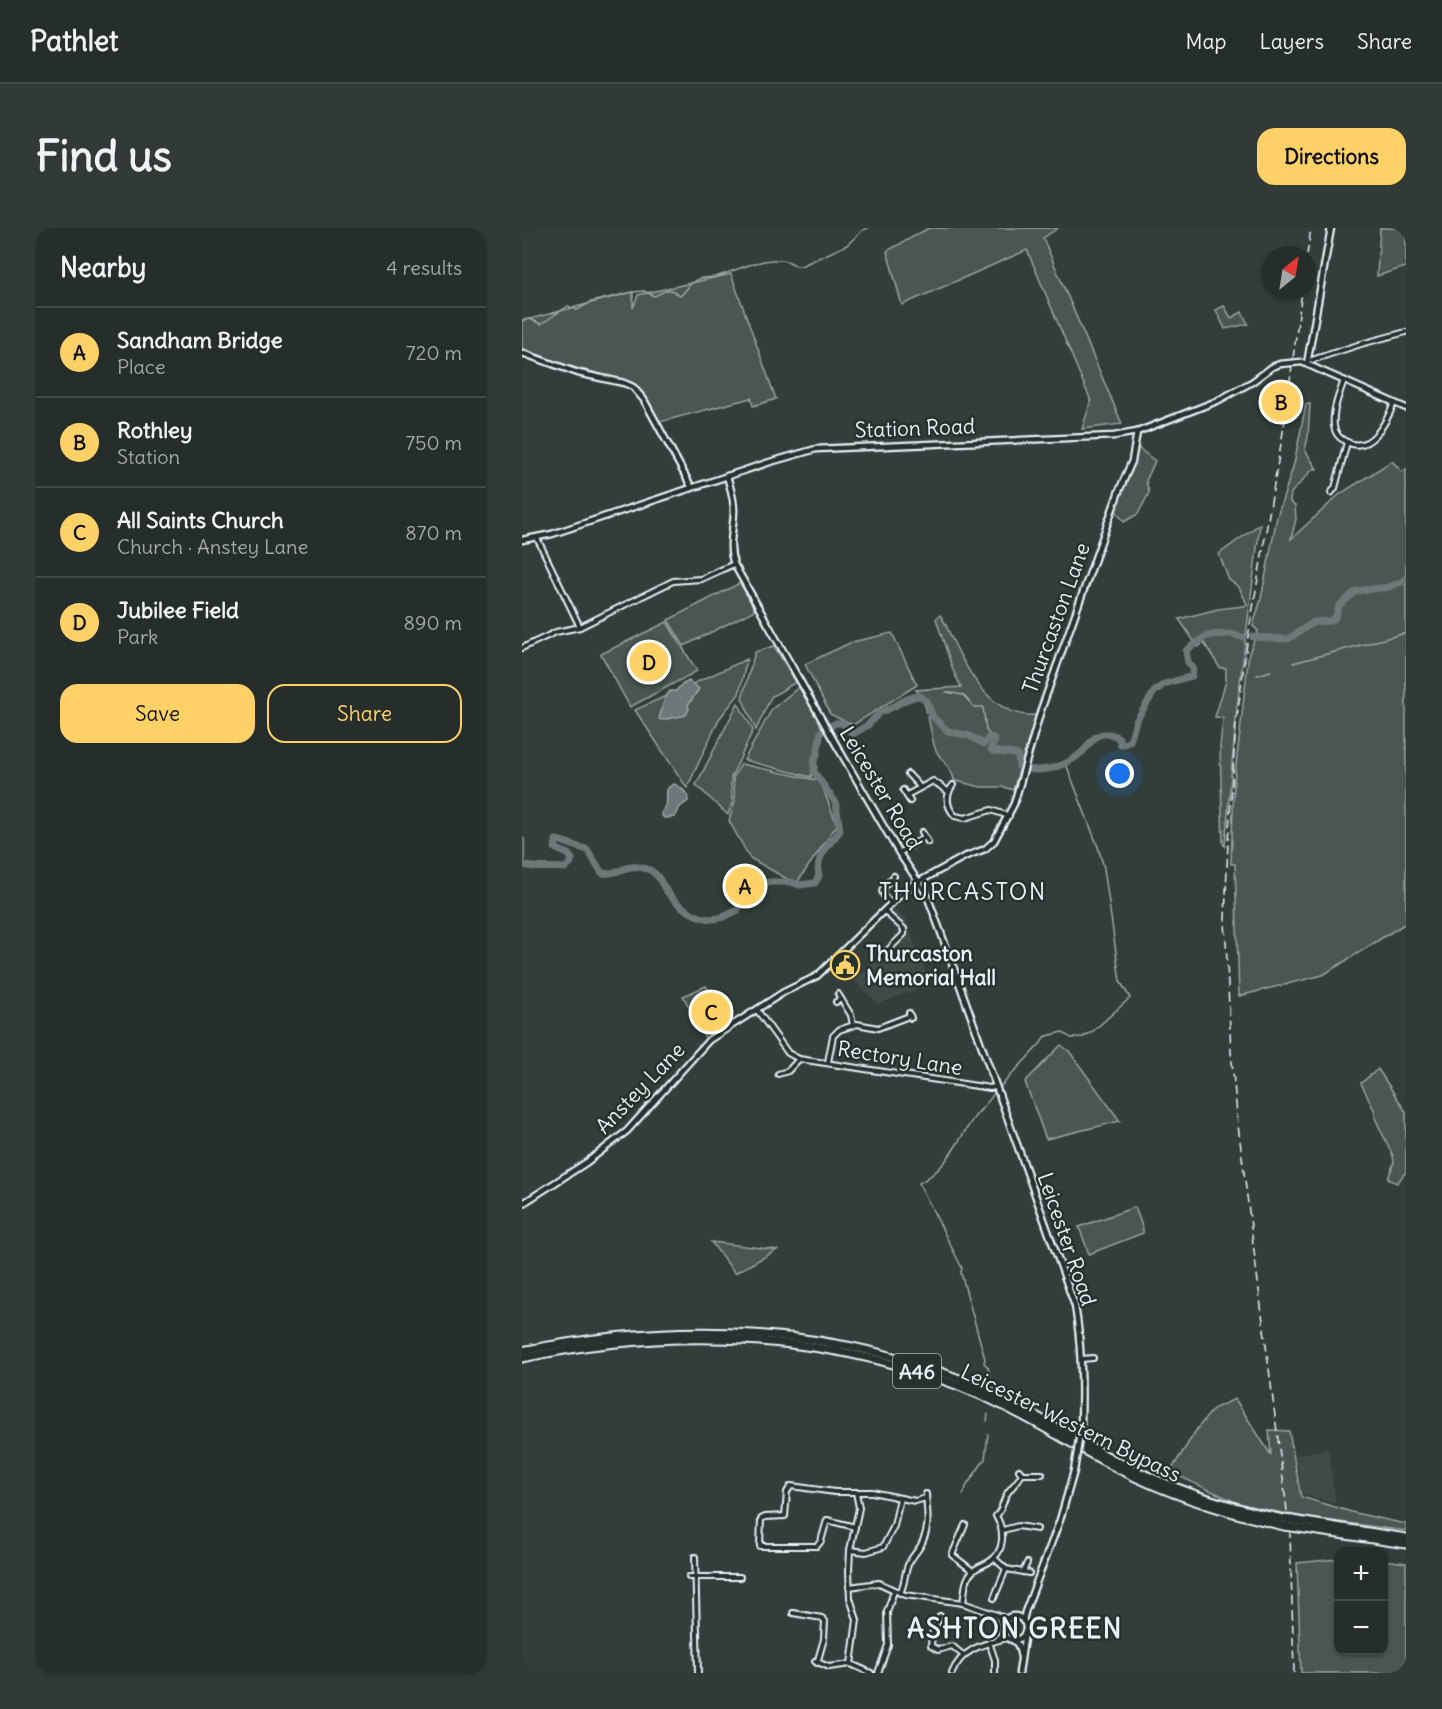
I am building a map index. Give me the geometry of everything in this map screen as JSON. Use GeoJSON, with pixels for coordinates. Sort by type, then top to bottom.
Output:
{"type":"FeatureCollection","features":[{"type":"Feature","properties":{"kind":"highway","name":"Leicester Western Bypass"},"geometry":{"type":"LineString","coordinates":[[522,1351],[603,1337],[696,1332],[785,1337],[856,1348],[917,1364],[974,1385],[1120,1463],[1176,1488],[1283,1522]]}},
{"type":"Feature","properties":{"kind":"highway","name":"Leicester Western Bypass"},"geometry":{"type":"LineString","coordinates":[[522,1358],[609,1342],[710,1339],[776,1342],[877,1359],[934,1376],[985,1397],[1084,1451],[1147,1482],[1211,1506],[1283,1522]]}},
{"type":"Feature","properties":{"kind":"highway","name":"A46"},"geometry":{"type":"LineString","coordinates":[[1283,1522],[1406,1544]]}},
{"type":"Feature","properties":{"kind":"highway","name":"A46"},"geometry":{"type":"LineString","coordinates":[[1292,1524],[1406,1538]]}},
{"type":"Feature","properties":{"kind":"street"},"geometry":{"type":"LineString","coordinates":[[1307,362],[1332,228]]}},
{"type":"Feature","properties":{"kind":"street"},"geometry":{"type":"LineString","coordinates":[[1307,362],[1406,332]]}},
{"type":"Feature","properties":{"kind":"street"},"geometry":{"type":"LineString","coordinates":[[522,352],[578,373],[633,387],[644,400],[692,488]]}},
{"type":"Feature","properties":{"kind":"street"},"geometry":{"type":"LineString","coordinates":[[1307,362],[1406,408]]}},
{"type":"Feature","properties":{"kind":"street","name":"Station Road"},"geometry":{"type":"LineString","coordinates":[[522,540],[537,538],[806,451],[825,448],[1114,436],[1137,432],[1217,401],[1252,382],[1272,367],[1280,364],[1307,362]]}},
{"type":"Feature","properties":{"kind":"street"},"geometry":{"type":"LineString","coordinates":[[1344,380],[1335,406],[1334,428],[1347,442],[1357,444],[1373,438],[1387,422],[1394,403]]}},
{"type":"Feature","properties":{"kind":"street","name":"Thurcaston Lane"},"geometry":{"type":"LineString","coordinates":[[919,883],[956,860],[986,849],[999,834],[1008,816],[1041,710],[1107,522],[1136,449],[1137,432]]}},
{"type":"Feature","properties":{"kind":"street"},"geometry":{"type":"LineString","coordinates":[[1331,493],[1335,488],[1347,442]]}},
{"type":"Feature","properties":{"kind":"street","name":"Leicester Road"},"geometry":{"type":"LineString","coordinates":[[727,476],[734,502],[730,540],[734,564],[823,723],[926,893],[1075,1306],[1081,1361],[1081,1427],[1074,1470],[1060,1520],[1023,1622]]}},
{"type":"Feature","properties":{"kind":"street"},"geometry":{"type":"LineString","coordinates":[[537,538],[580,627]]}},
{"type":"Feature","properties":{"kind":"street"},"geometry":{"type":"LineString","coordinates":[[522,648],[556,633],[580,627],[673,581],[701,579],[734,564]]}},
{"type":"Feature","properties":{"kind":"street"},"geometry":{"type":"LineString","coordinates":[[908,774],[920,787]]}},
{"type":"Feature","properties":{"kind":"street"},"geometry":{"type":"LineString","coordinates":[[907,795],[933,781],[948,792]]}},
{"type":"Feature","properties":{"kind":"street"},"geometry":{"type":"LineString","coordinates":[[953,785],[948,792],[949,808],[959,818],[991,810],[1008,816]]}},
{"type":"Feature","properties":{"kind":"street"},"geometry":{"type":"LineString","coordinates":[[903,790],[910,801]]}},
{"type":"Feature","properties":{"kind":"street"},"geometry":{"type":"LineString","coordinates":[[922,832],[928,842]]}},
{"type":"Feature","properties":{"kind":"street"},"geometry":{"type":"LineString","coordinates":[[900,853],[925,837]]}},
{"type":"Feature","properties":{"kind":"street"},"geometry":{"type":"LineString","coordinates":[[892,904],[882,891],[894,876]]}},
{"type":"Feature","properties":{"kind":"street","name":"Anstey Lane"},"geometry":{"type":"LineString","coordinates":[[522,1204],[587,1162],[627,1131],[708,1042],[784,992],[817,976],[907,888],[919,883]]}},
{"type":"Feature","properties":{"kind":"street"},"geometry":{"type":"LineString","coordinates":[[885,912],[904,930],[904,934],[885,953]]}},
{"type":"Feature","properties":{"kind":"street"},"geometry":{"type":"LineString","coordinates":[[838,994],[851,1015],[853,1025]]}},
{"type":"Feature","properties":{"kind":"street"},"geometry":{"type":"LineString","coordinates":[[836,1002],[841,999]]}},
{"type":"Feature","properties":{"kind":"street"},"geometry":{"type":"LineString","coordinates":[[757,1010],[788,1053],[799,1059],[788,1071],[778,1074]]}},
{"type":"Feature","properties":{"kind":"street"},"geometry":{"type":"LineString","coordinates":[[828,1062],[833,1036],[839,1030],[853,1025],[878,1028],[910,1016]]}},
{"type":"Feature","properties":{"kind":"street","name":"Rectory Lane"},"geometry":{"type":"LineString","coordinates":[[799,1059],[990,1088],[996,1087]]}},
{"type":"Feature","properties":{"kind":"street"},"geometry":{"type":"LineString","coordinates":[[1081,1361],[1093,1359]]}},
{"type":"Feature","properties":{"kind":"street"},"geometry":{"type":"LineString","coordinates":[[996,1516],[1020,1472],[1042,1474]]}},
{"type":"Feature","properties":{"kind":"street"},"geometry":{"type":"LineString","coordinates":[[855,1527],[827,1520],[817,1546],[760,1546],[761,1519],[765,1516],[785,1516],[787,1492],[791,1486],[835,1492],[872,1492],[915,1501],[926,1496],[929,1515],[927,1528],[921,1545],[907,1567],[900,1593]]}},
{"type":"Feature","properties":{"kind":"street"},"geometry":{"type":"LineString","coordinates":[[852,1664],[857,1620],[849,1587],[850,1550],[859,1508],[856,1492]]}},
{"type":"Feature","properties":{"kind":"street"},"geometry":{"type":"LineString","coordinates":[[850,1550],[866,1552],[884,1547],[894,1526],[900,1498]]}},
{"type":"Feature","properties":{"kind":"street"},"geometry":{"type":"LineString","coordinates":[[989,1516],[996,1516]]}},
{"type":"Feature","properties":{"kind":"street"},"geometry":{"type":"LineString","coordinates":[[963,1603],[965,1585],[973,1572],[994,1558],[1003,1539],[1003,1530],[996,1516]]}},
{"type":"Feature","properties":{"kind":"street"},"geometry":{"type":"LineString","coordinates":[[965,1525],[961,1539],[951,1557],[973,1572]]}},
{"type":"Feature","properties":{"kind":"street"},"geometry":{"type":"LineString","coordinates":[[1003,1530],[1018,1526],[1036,1529]]}},
{"type":"Feature","properties":{"kind":"street"},"geometry":{"type":"LineString","coordinates":[[695,1557],[698,1673]]}},
{"type":"Feature","properties":{"kind":"street"},"geometry":{"type":"LineString","coordinates":[[994,1558],[1006,1569],[1029,1573]]}},
{"type":"Feature","properties":{"kind":"street"},"geometry":{"type":"LineString","coordinates":[[1023,1572],[1027,1563]]}},
{"type":"Feature","properties":{"kind":"street"},"geometry":{"type":"LineString","coordinates":[[994,1598],[1006,1569]]}},
{"type":"Feature","properties":{"kind":"street"},"geometry":{"type":"LineString","coordinates":[[689,1577],[740,1577]]}},
{"type":"Feature","properties":{"kind":"street"},"geometry":{"type":"LineString","coordinates":[[849,1587],[879,1583],[900,1593],[963,1603],[1023,1622],[1025,1632],[1020,1673]]}},
{"type":"Feature","properties":{"kind":"street"},"geometry":{"type":"LineString","coordinates":[[878,1673],[888,1645],[887,1612],[894,1591]]}},
{"type":"Feature","properties":{"kind":"street"},"geometry":{"type":"LineString","coordinates":[[996,1641],[1011,1618],[1029,1601]]}},
{"type":"Feature","properties":{"kind":"street"},"geometry":{"type":"LineString","coordinates":[[994,1613],[1007,1638]]}},
{"type":"Feature","properties":{"kind":"street"},"geometry":{"type":"LineString","coordinates":[[793,1614],[822,1618],[825,1621],[824,1639],[816,1662],[829,1667],[852,1664],[871,1673]]}},
{"type":"Feature","properties":{"kind":"street"},"geometry":{"type":"LineString","coordinates":[[940,1616],[932,1627],[930,1643],[932,1647],[938,1650],[952,1646],[963,1655]]}},
{"type":"Feature","properties":{"kind":"street"},"geometry":{"type":"LineString","coordinates":[[1013,1640],[1022,1637],[1025,1632]]}},
{"type":"Feature","properties":{"kind":"street"},"geometry":{"type":"LineString","coordinates":[[952,1673],[963,1655],[973,1648],[1007,1638],[1013,1640],[1018,1646],[1022,1659]]}},
{"type":"Feature","properties":{"kind":"street"},"geometry":{"type":"LineString","coordinates":[[989,1642],[995,1660],[995,1673]]}},
{"type":"Feature","properties":{"kind":"shaded area"},"geometry":{"type":"Polygon","coordinates":[[[929,228],[1058,228],[1043,238],[1122,424],[1082,429],[1091,401],[1027,250],[902,305],[887,251],[929,228]]]}},
{"type":"Feature","properties":{"kind":"shaded area"},"geometry":{"type":"Polygon","coordinates":[[[1380,228],[1406,228],[1406,267],[1377,276],[1380,228]]]}},
{"type":"Feature","properties":{"kind":"shaded area"},"geometry":{"type":"Polygon","coordinates":[[[731,274],[776,399],[753,406],[751,398],[656,423],[632,382],[561,364],[522,348],[522,321],[633,292],[633,308],[638,295],[731,274]]]}},
{"type":"Feature","properties":{"kind":"shaded area"},"geometry":{"type":"Polygon","coordinates":[[[1224,306],[1231,318],[1242,312],[1248,324],[1225,329],[1216,310],[1224,306]]]}},
{"type":"Feature","properties":{"kind":"shaded area"},"geometry":{"type":"Polygon","coordinates":[[[1306,404],[1310,404],[1305,450],[1317,469],[1313,469],[1291,493],[1290,502],[1295,506],[1296,519],[1291,539],[1340,494],[1392,461],[1402,472],[1406,469],[1406,923],[1323,975],[1239,996],[1235,864],[1231,864],[1234,781],[1249,653],[1258,631],[1253,626],[1261,599],[1277,517],[1294,464],[1306,404]]]}},
{"type":"Feature","properties":{"kind":"shaded area"},"geometry":{"type":"Polygon","coordinates":[[[1136,446],[1155,461],[1146,481],[1149,493],[1138,514],[1124,522],[1114,508],[1136,446]]]}},
{"type":"Feature","properties":{"kind":"shaded area"},"geometry":{"type":"Polygon","coordinates":[[[1260,524],[1237,707],[1225,846],[1223,844],[1220,747],[1223,718],[1215,717],[1226,681],[1226,668],[1220,668],[1204,643],[1198,647],[1179,619],[1247,604],[1239,587],[1229,580],[1219,554],[1260,524]]]}},
{"type":"Feature","properties":{"kind":"shaded area"},"geometry":{"type":"Polygon","coordinates":[[[740,583],[755,610],[684,646],[668,620],[740,583]]]}},
{"type":"Feature","properties":{"kind":"shaded area"},"geometry":{"type":"Polygon","coordinates":[[[940,615],[968,669],[985,692],[1008,710],[1036,715],[1013,790],[1004,787],[981,787],[954,780],[951,771],[935,748],[924,702],[916,690],[961,687],[936,619],[940,615]]]}},
{"type":"Feature","properties":{"kind":"shaded area"},"geometry":{"type":"Polygon","coordinates":[[[667,622],[697,671],[630,707],[601,654],[667,622]]]}},
{"type":"Feature","properties":{"kind":"shaded area"},"geometry":{"type":"Polygon","coordinates":[[[892,633],[917,685],[853,725],[830,714],[805,664],[852,642],[892,633]]]}},
{"type":"Feature","properties":{"kind":"shaded area"},"geometry":{"type":"Polygon","coordinates":[[[774,646],[796,682],[771,697],[756,730],[742,698],[755,652],[774,646]]]}},
{"type":"Feature","properties":{"kind":"shaded area"},"geometry":{"type":"Polygon","coordinates":[[[747,659],[739,694],[719,719],[687,788],[635,710],[747,659]]]}},
{"type":"Feature","properties":{"kind":"shaded area"},"geometry":{"type":"Polygon","coordinates":[[[689,681],[699,689],[688,705],[686,715],[659,719],[665,698],[670,691],[676,691],[689,681]]]}},
{"type":"Feature","properties":{"kind":"shaded area"},"geometry":{"type":"Polygon","coordinates":[[[799,687],[822,726],[811,777],[744,760],[772,709],[799,687]]]}},
{"type":"Feature","properties":{"kind":"shaded area"},"geometry":{"type":"Polygon","coordinates":[[[738,703],[753,730],[731,778],[732,803],[728,815],[696,785],[738,703]]]}},
{"type":"Feature","properties":{"kind":"shaded area"},"geometry":{"type":"Polygon","coordinates":[[[741,764],[820,781],[837,825],[796,884],[750,858],[729,821],[735,801],[733,778],[741,764]]]}},
{"type":"Feature","properties":{"kind":"shaded area"},"geometry":{"type":"Polygon","coordinates":[[[674,784],[686,793],[688,801],[680,807],[675,817],[664,818],[661,814],[667,802],[667,790],[674,784]]]}},
{"type":"Feature","properties":{"kind":"shaded area"},"geometry":{"type":"Polygon","coordinates":[[[893,908],[906,919],[930,984],[879,1004],[854,981],[897,939],[894,935],[901,929],[886,915],[893,908]]]}},
{"type":"Feature","properties":{"kind":"shaded area"},"geometry":{"type":"Polygon","coordinates":[[[706,986],[733,1024],[706,1040],[683,996],[706,986]]]}},
{"type":"Feature","properties":{"kind":"shaded area"},"geometry":{"type":"Polygon","coordinates":[[[1061,1045],[1069,1051],[1120,1121],[1046,1139],[1025,1082],[1061,1045]]]}},
{"type":"Feature","properties":{"kind":"shaded area"},"geometry":{"type":"Polygon","coordinates":[[[1378,1069],[1406,1112],[1406,1172],[1397,1183],[1388,1179],[1394,1162],[1393,1156],[1361,1083],[1378,1069]]]}},
{"type":"Feature","properties":{"kind":"shaded area"},"geometry":{"type":"Polygon","coordinates":[[[1135,1207],[1143,1233],[1089,1254],[1079,1227],[1135,1207]]]}},
{"type":"Feature","properties":{"kind":"shaded area"},"geometry":{"type":"Polygon","coordinates":[[[711,1242],[777,1250],[735,1273],[711,1242]]]}},
{"type":"Feature","properties":{"kind":"shaded area"},"geometry":{"type":"Polygon","coordinates":[[[1235,1399],[1271,1455],[1269,1430],[1289,1431],[1301,1497],[1355,1513],[1406,1524],[1406,1531],[1310,1518],[1242,1505],[1170,1472],[1197,1429],[1213,1409],[1235,1399]]]}},
{"type":"Feature","properties":{"kind":"shaded area"},"geometry":{"type":"Polygon","coordinates":[[[1328,1449],[1336,1504],[1302,1494],[1296,1455],[1328,1449]]]}},
{"type":"Feature","properties":{"kind":"shaded area"},"geometry":{"type":"Polygon","coordinates":[[[1334,1559],[1334,1655],[1388,1655],[1388,1561],[1406,1563],[1406,1673],[1301,1673],[1297,1563],[1334,1559]]]}},
{"type":"Feature","properties":{"kind":"waterway"},"geometry":{"type":"LineString","coordinates":[[522,320],[530,319],[541,324],[568,306],[577,310],[591,302],[633,292],[644,291],[654,296],[670,290],[680,296],[691,283],[698,279],[715,277],[767,260],[788,261],[801,266],[847,245],[868,228]]}},
{"type":"Feature","properties":{"kind":"waterway"},"geometry":{"type":"LineString","coordinates":[[1253,637],[1288,639],[1314,622],[1330,621],[1335,618],[1339,606],[1356,591],[1389,587],[1406,580]]}},
{"type":"Feature","properties":{"kind":"waterway"},"geometry":{"type":"LineString","coordinates":[[1293,663],[1406,633]]}},
{"type":"Feature","properties":{"kind":"waterway"},"geometry":{"type":"LineString","coordinates":[[522,840],[522,864],[526,866],[565,868],[572,859],[568,854],[555,848],[556,840],[560,841],[587,849],[602,873],[614,873],[634,867],[650,870],[682,907],[704,918],[720,918],[738,910],[740,885],[748,887],[769,882],[791,882],[799,885],[815,883],[819,876],[821,857],[840,831],[836,803],[814,772],[814,761],[821,732],[836,723],[842,723],[853,734],[868,725],[880,712],[910,698],[920,696],[927,701],[933,717],[948,731],[970,736],[984,744],[989,737],[993,738],[995,741],[991,748],[992,751],[1016,754],[1019,767],[1043,770],[1059,766],[1074,758],[1100,735],[1114,735],[1119,738],[1120,744],[1130,741],[1136,721],[1154,692],[1164,684],[1192,676],[1193,668],[1188,662],[1186,651],[1210,635],[1231,634],[1243,637]]}},
{"type":"Feature","properties":{"kind":"waterway"},"geometry":{"type":"LineString","coordinates":[[1257,675],[1271,671]]}},
{"type":"Feature","properties":{"kind":"waterway"},"geometry":{"type":"LineString","coordinates":[[946,692],[963,695],[974,707],[983,707],[986,730],[991,737]]}},
{"type":"Feature","properties":{"kind":"waterway"},"geometry":{"type":"LineString","coordinates":[[1000,1087],[1044,1037],[1062,1032],[1071,1038],[1083,1037],[1092,1032],[1130,998],[1120,981],[1104,868],[1066,764]]}},
{"type":"Feature","properties":{"kind":"waterway"},"geometry":{"type":"LineString","coordinates":[[990,1375],[984,1363],[985,1359],[961,1273],[962,1268],[919,1183],[945,1162],[976,1115],[994,1093]]}},
{"type":"Feature","properties":{"kind":"waterway"},"geometry":{"type":"LineString","coordinates":[[987,1421],[988,1414]]}},
{"type":"Feature","properties":{"kind":"waterway"},"geometry":{"type":"LineString","coordinates":[[963,1495],[967,1485],[985,1459],[988,1434]]}},
{"type":"Feature","properties":{"kind":"railway"},"geometry":{"type":"LineString","coordinates":[[1308,246],[1311,228]]}},
{"type":"Feature","properties":{"kind":"railway"},"geometry":{"type":"LineString","coordinates":[[1294,1673],[1290,1534],[1238,1125],[1231,1052],[1225,919],[1236,725],[1247,643],[1284,426],[1301,300]]}},
{"type":"Feature","properties":{"kind":"place","name":"Rothley"},"geometry":{"type":"Point","coordinates":[1281,402]}},
{"type":"Feature","properties":{"kind":"place","name":"Jubilee Field"},"geometry":{"type":"Point","coordinates":[649,662]}},
{"type":"Feature","properties":{"kind":"place","name":"Sandham Bridge"},"geometry":{"type":"Point","coordinates":[745,886]}},
{"type":"Feature","properties":{"kind":"place","name":"Thurcaston Memorial Hall"},"geometry":{"type":"Point","coordinates":[845,965]}},
{"type":"Feature","properties":{"kind":"place","name":"All Saints Church"},"geometry":{"type":"Point","coordinates":[711,1012]}},
{"type":"Feature","properties":{"kind":"district","name":"THURCASTON"},"geometry":{"type":"Point","coordinates":[963,891]}},
{"type":"Feature","properties":{"kind":"district","name":"ASHTON GREEN"},"geometry":{"type":"Point","coordinates":[1015,1628]}}]}
